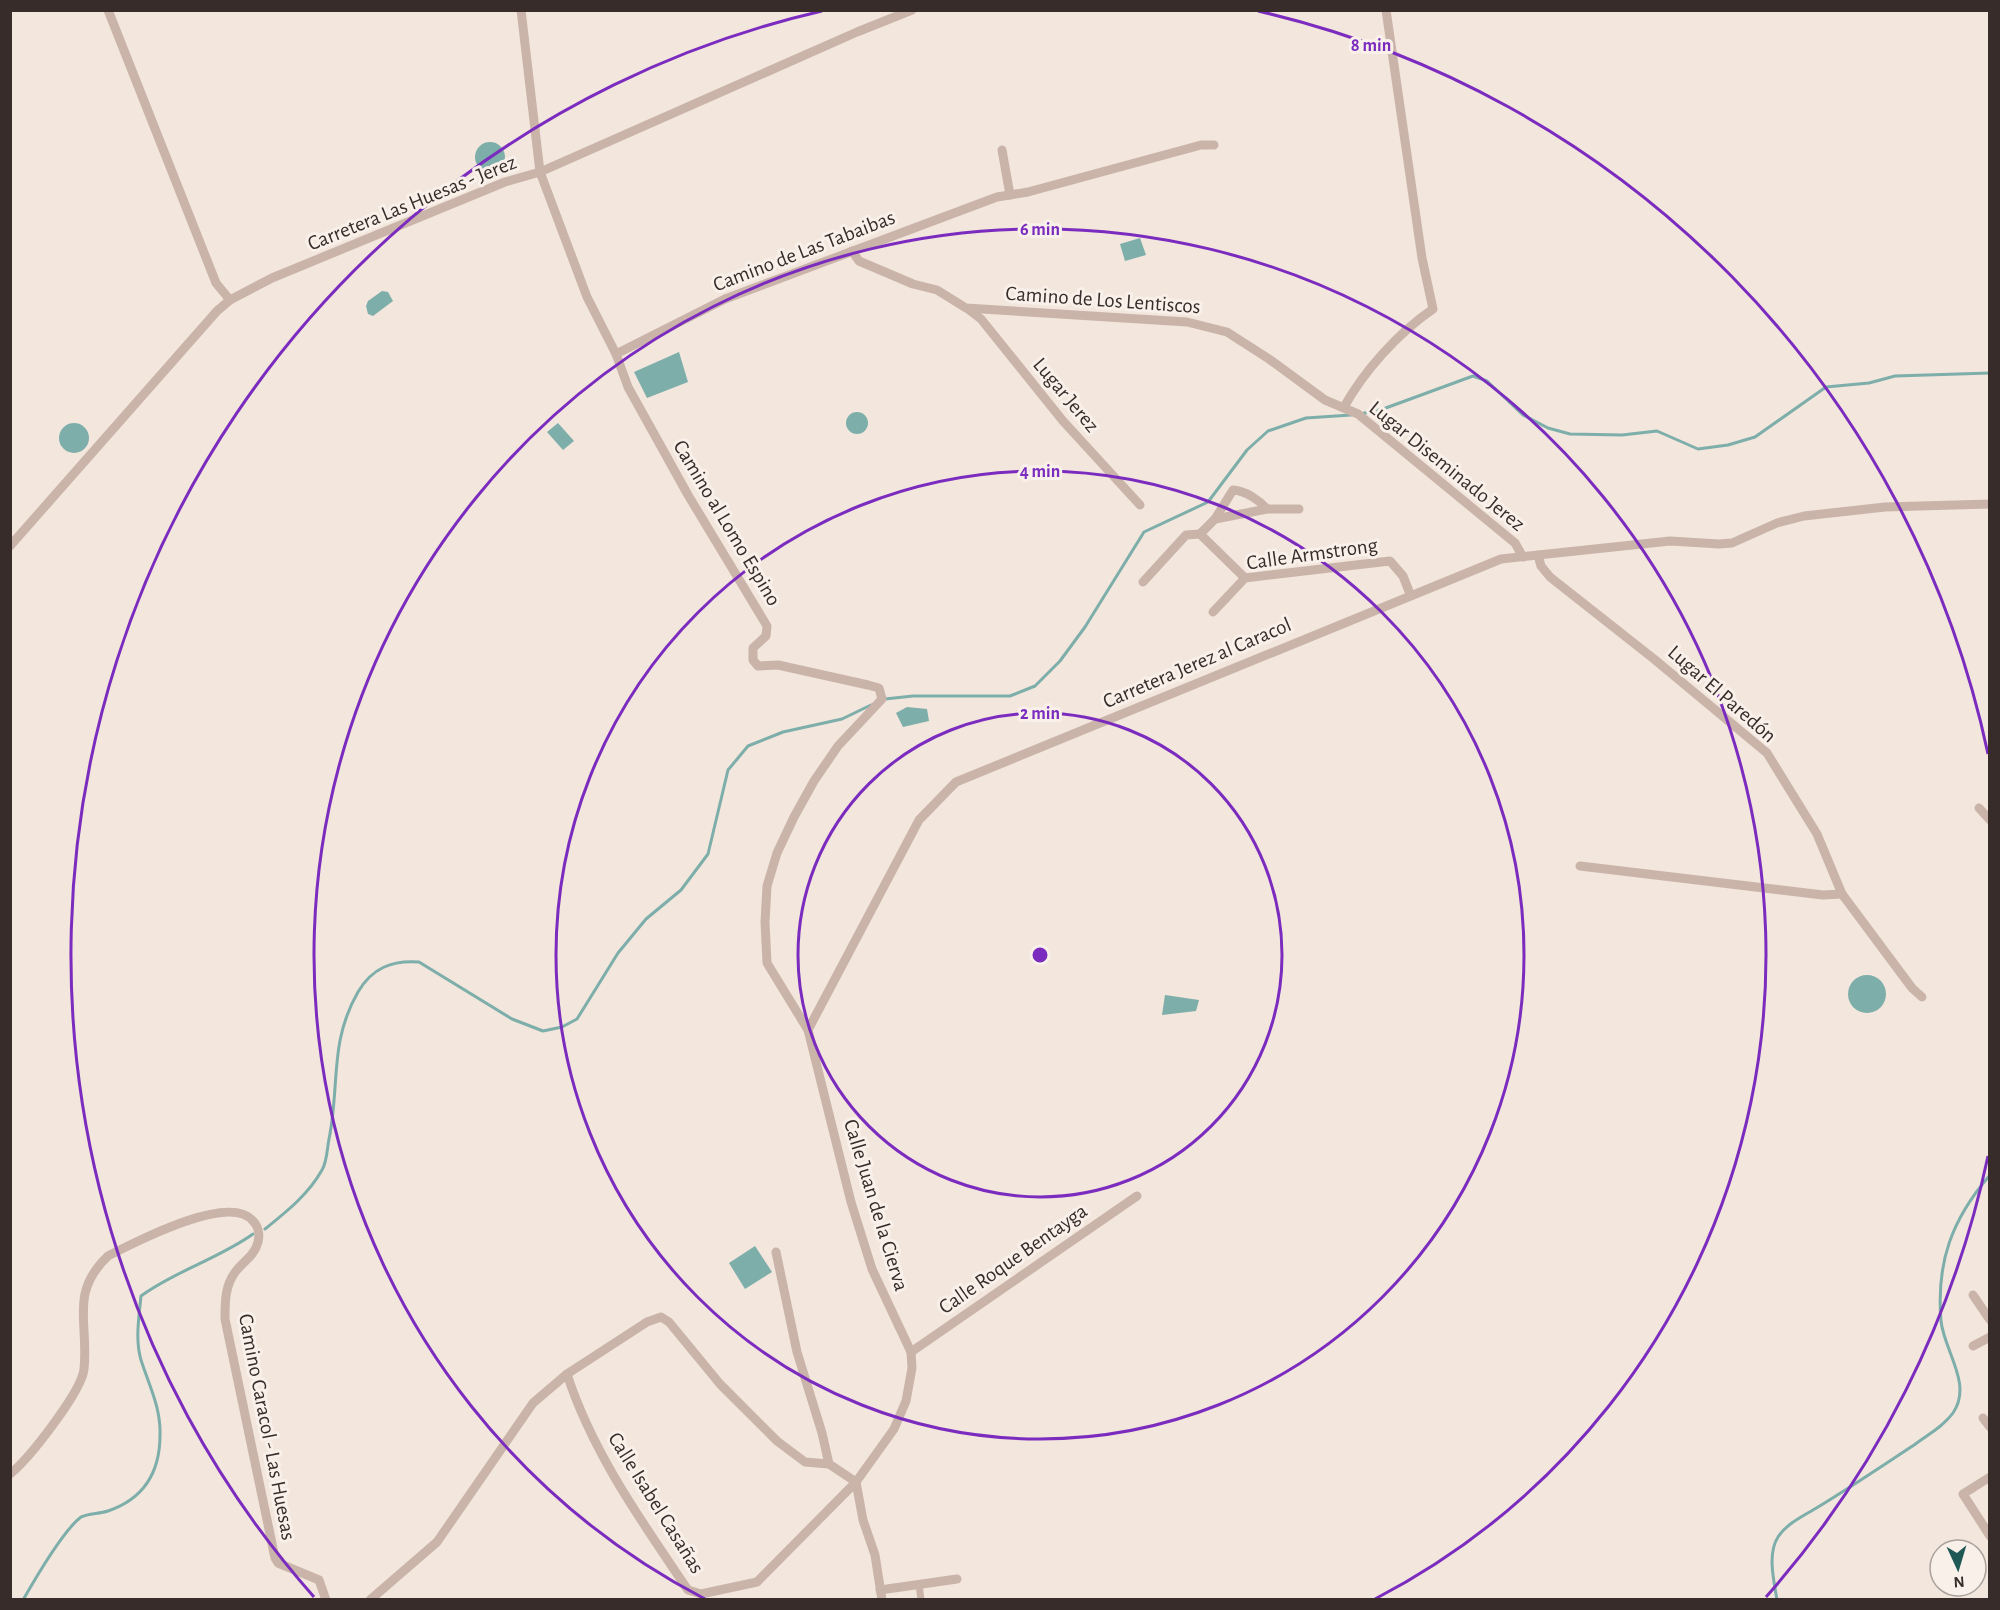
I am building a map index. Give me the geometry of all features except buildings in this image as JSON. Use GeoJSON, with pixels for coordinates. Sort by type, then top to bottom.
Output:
{"type":"FeatureCollection","features":[{"type":"Feature","properties":{"kind":"street"},"geometry":{"type":"LineString","coordinates":[[108,10],[216,283],[230,300]]}},
{"type":"Feature","properties":{"kind":"street","name":"Camino al Lomo Espino"},"geometry":{"type":"LineString","coordinates":[[522,10],[540,172],[587,297],[616,354],[628,387],[767,626],[766,636],[753,648],[753,660],[758,666],[778,665],[868,685],[879,688],[883,693],[882,699],[838,746],[814,781],[777,853],[767,886],[765,922],[767,963],[808,1030]]}},
{"type":"Feature","properties":{"kind":"street","name":"Carretera Las Huesas - Jerez"},"geometry":{"type":"LineString","coordinates":[[10,546],[217,311],[230,300],[272,278],[505,182],[540,172],[912,10]]}},
{"type":"Feature","properties":{"kind":"street"},"geometry":{"type":"LineString","coordinates":[[1344,408],[1352,390],[1414,322],[1433,309],[1422,258],[1386,10]]}},
{"type":"Feature","properties":{"kind":"street","name":"Camino de Las Tabaibas"},"geometry":{"type":"LineString","coordinates":[[616,354],[725,299],[997,197],[1201,145],[1214,145]]}},
{"type":"Feature","properties":{"kind":"street"},"geometry":{"type":"LineString","coordinates":[[1002,150],[1010,195]]}},
{"type":"Feature","properties":{"kind":"street","name":"Camino de Los Lentiscos"},"geometry":{"type":"LineString","coordinates":[[852,251],[860,261],[913,284],[937,290],[966,308],[1208,325],[1227,332],[1325,400],[1344,408]]}},
{"type":"Feature","properties":{"kind":"street","name":"Lugar Jerez"},"geometry":{"type":"LineString","coordinates":[[966,308],[981,319],[1063,421],[1140,505]]}},
{"type":"Feature","properties":{"kind":"street","name":"Lugar Diseminado Jerez"},"geometry":{"type":"LineString","coordinates":[[1344,408],[1358,414],[1460,495],[1515,543],[1523,557]]}},
{"type":"Feature","properties":{"kind":"street"},"geometry":{"type":"LineString","coordinates":[[1143,582],[1186,535],[1200,534],[1215,519],[1233,490],[1260,502],[1267,509]]}},
{"type":"Feature","properties":{"kind":"street","name":"Carretera Jerez al Caracol"},"geometry":{"type":"LineString","coordinates":[[808,1030],[918,820],[957,782],[1410,594],[1501,559],[1671,542],[1732,543],[1777,523],[1804,516],[1885,507],[1989,504]]}},
{"type":"Feature","properties":{"kind":"street"},"geometry":{"type":"LineString","coordinates":[[1215,519],[1267,509],[1299,509]]}},
{"type":"Feature","properties":{"kind":"street"},"geometry":{"type":"LineString","coordinates":[[1200,534],[1245,578]]}},
{"type":"Feature","properties":{"kind":"street","name":"Lugar El Paredón"},"geometry":{"type":"LineString","coordinates":[[1538,555],[1541,566],[1550,577],[1654,659],[1767,753],[1817,834],[1842,894],[1912,988],[1922,997]]}},
{"type":"Feature","properties":{"kind":"street","name":"Calle Armstrong"},"geometry":{"type":"LineString","coordinates":[[1213,612],[1245,578],[1390,561],[1403,576],[1410,594]]}},
{"type":"Feature","properties":{"kind":"street"},"geometry":{"type":"LineString","coordinates":[[1979,808],[1989,820]]}},
{"type":"Feature","properties":{"kind":"street"},"geometry":{"type":"LineString","coordinates":[[1580,866],[1823,895],[1842,894]]}},
{"type":"Feature","properties":{"kind":"street","name":"Calle Juan de la Cierva"},"geometry":{"type":"LineString","coordinates":[[808,1030],[851,1202],[872,1269],[911,1353],[912,1368],[906,1401],[898,1420],[856,1482]]}},
{"type":"Feature","properties":{"kind":"street","name":"Calle Roque Bentayga"},"geometry":{"type":"LineString","coordinates":[[911,1353],[1137,1196]]}},
{"type":"Feature","properties":{"kind":"street","name":"Camino Caracol - Las Huesas"},"geometry":{"type":"LineString","coordinates":[[10,1474],[26,1459],[82,1380],[85,1355],[82,1310],[84,1291],[96,1267],[108,1256],[189,1220],[222,1213],[242,1213],[250,1217],[257,1226],[258,1242],[229,1284],[225,1298],[225,1319],[275,1558],[278,1563],[319,1580],[326,1599]]}},
{"type":"Feature","properties":{"kind":"street"},"geometry":{"type":"LineString","coordinates":[[776,1252],[797,1352],[829,1464]]}},
{"type":"Feature","properties":{"kind":"street"},"geometry":{"type":"LineString","coordinates":[[1973,1295],[1989,1320]]}},
{"type":"Feature","properties":{"kind":"street"},"geometry":{"type":"LineString","coordinates":[[370,1599],[437,1542],[533,1403],[567,1374],[647,1322],[661,1317],[669,1322],[720,1384],[777,1440],[805,1462],[829,1464],[856,1482],[863,1520],[875,1555],[881,1595],[919,1584],[957,1579]]}},
{"type":"Feature","properties":{"kind":"street"},"geometry":{"type":"LineString","coordinates":[[1973,1346],[1989,1338]]}},
{"type":"Feature","properties":{"kind":"street","name":"Calle Isabel Casañas"},"geometry":{"type":"LineString","coordinates":[[567,1374],[578,1409],[639,1517],[688,1590],[701,1594],[757,1582],[856,1482]]}},
{"type":"Feature","properties":{"kind":"street"},"geometry":{"type":"LineString","coordinates":[[1983,1418],[1989,1427]]}},
{"type":"Feature","properties":{"kind":"street"},"geometry":{"type":"LineString","coordinates":[[1989,1478],[1963,1494],[1989,1536]]}},
{"type":"Feature","properties":{"kind":"street"},"geometry":{"type":"LineString","coordinates":[[919,1584],[921,1599]]}},
{"type":"Feature","properties":{"kind":"water"},"geometry":{"type":"Polygon","coordinates":[[[490,142],[501,146],[505,157],[501,168],[490,172],[479,168],[475,157],[479,146],[490,142]]]}},
{"type":"Feature","properties":{"kind":"water"},"geometry":{"type":"Polygon","coordinates":[[[1140,238],[1146,255],[1125,261],[1120,244],[1140,238]]]}},
{"type":"Feature","properties":{"kind":"water"},"geometry":{"type":"Polygon","coordinates":[[[382,291],[388,292],[393,301],[373,316],[368,314],[366,306],[368,301],[382,291]]]}},
{"type":"Feature","properties":{"kind":"water"},"geometry":{"type":"Polygon","coordinates":[[[679,352],[688,382],[647,398],[634,372],[679,352]]]}},
{"type":"Feature","properties":{"kind":"water"},"geometry":{"type":"Polygon","coordinates":[[[857,412],[865,415],[868,423],[865,431],[857,434],[849,431],[846,423],[849,415],[857,412]]]}},
{"type":"Feature","properties":{"kind":"water"},"geometry":{"type":"Polygon","coordinates":[[[74,423],[84,428],[89,438],[84,448],[74,453],[64,448],[59,438],[64,428],[74,423]]]}},
{"type":"Feature","properties":{"kind":"water"},"geometry":{"type":"Polygon","coordinates":[[[558,423],[574,441],[563,450],[547,432],[558,423]]]}},
{"type":"Feature","properties":{"kind":"water"},"geometry":{"type":"Polygon","coordinates":[[[907,707],[927,709],[929,721],[903,727],[896,713],[907,707]]]}},
{"type":"Feature","properties":{"kind":"water"},"geometry":{"type":"Polygon","coordinates":[[[1867,975],[1881,980],[1886,994],[1881,1008],[1867,1013],[1853,1008],[1848,994],[1853,980],[1867,975]]]}},
{"type":"Feature","properties":{"kind":"water"},"geometry":{"type":"Polygon","coordinates":[[[1165,995],[1199,1000],[1196,1011],[1162,1015],[1165,995]]]}},
{"type":"Feature","properties":{"kind":"water"},"geometry":{"type":"Polygon","coordinates":[[[755,1246],[772,1272],[745,1289],[729,1263],[755,1246]]]}},
{"type":"Feature","properties":{"kind":"waterway"},"geometry":{"type":"LineString","coordinates":[[1360,414],[1383,409],[1473,376],[1487,381],[1523,415],[1548,428],[1570,434],[1622,435],[1657,431],[1698,449],[1728,445],[1755,437],[1826,387],[1869,383],[1895,376],[1990,373]]}},
{"type":"Feature","properties":{"kind":"waterway"},"geometry":{"type":"LineString","coordinates":[[885,699],[913,696],[1010,696],[1035,686],[1060,661],[1085,627],[1144,532],[1208,502],[1247,450],[1268,431],[1306,418],[1351,415]]}},
{"type":"Feature","properties":{"kind":"waterway"},"geometry":{"type":"LineString","coordinates":[[265,1229],[303,1195],[324,1167],[343,1029],[358,992],[376,971],[400,962],[419,962],[512,1019],[543,1031],[562,1027],[577,1019],[618,953],[646,919],[681,890],[708,854],[728,770],[748,746],[783,732],[842,719],[871,705]]}},
{"type":"Feature","properties":{"kind":"waterway"},"geometry":{"type":"LineString","coordinates":[[1777,1600],[1772,1559],[1775,1544],[1782,1532],[1796,1520],[1940,1427],[1953,1413],[1960,1391],[1959,1379],[1941,1321],[1941,1279],[1944,1260],[1956,1225],[1990,1175]]}},
{"type":"Feature","properties":{"kind":"waterway"},"geometry":{"type":"LineString","coordinates":[[23,1600],[74,1523],[81,1517],[120,1506],[140,1492],[153,1473],[159,1449],[160,1425],[157,1406],[139,1352],[138,1328],[141,1296],[253,1234]]}}]}
